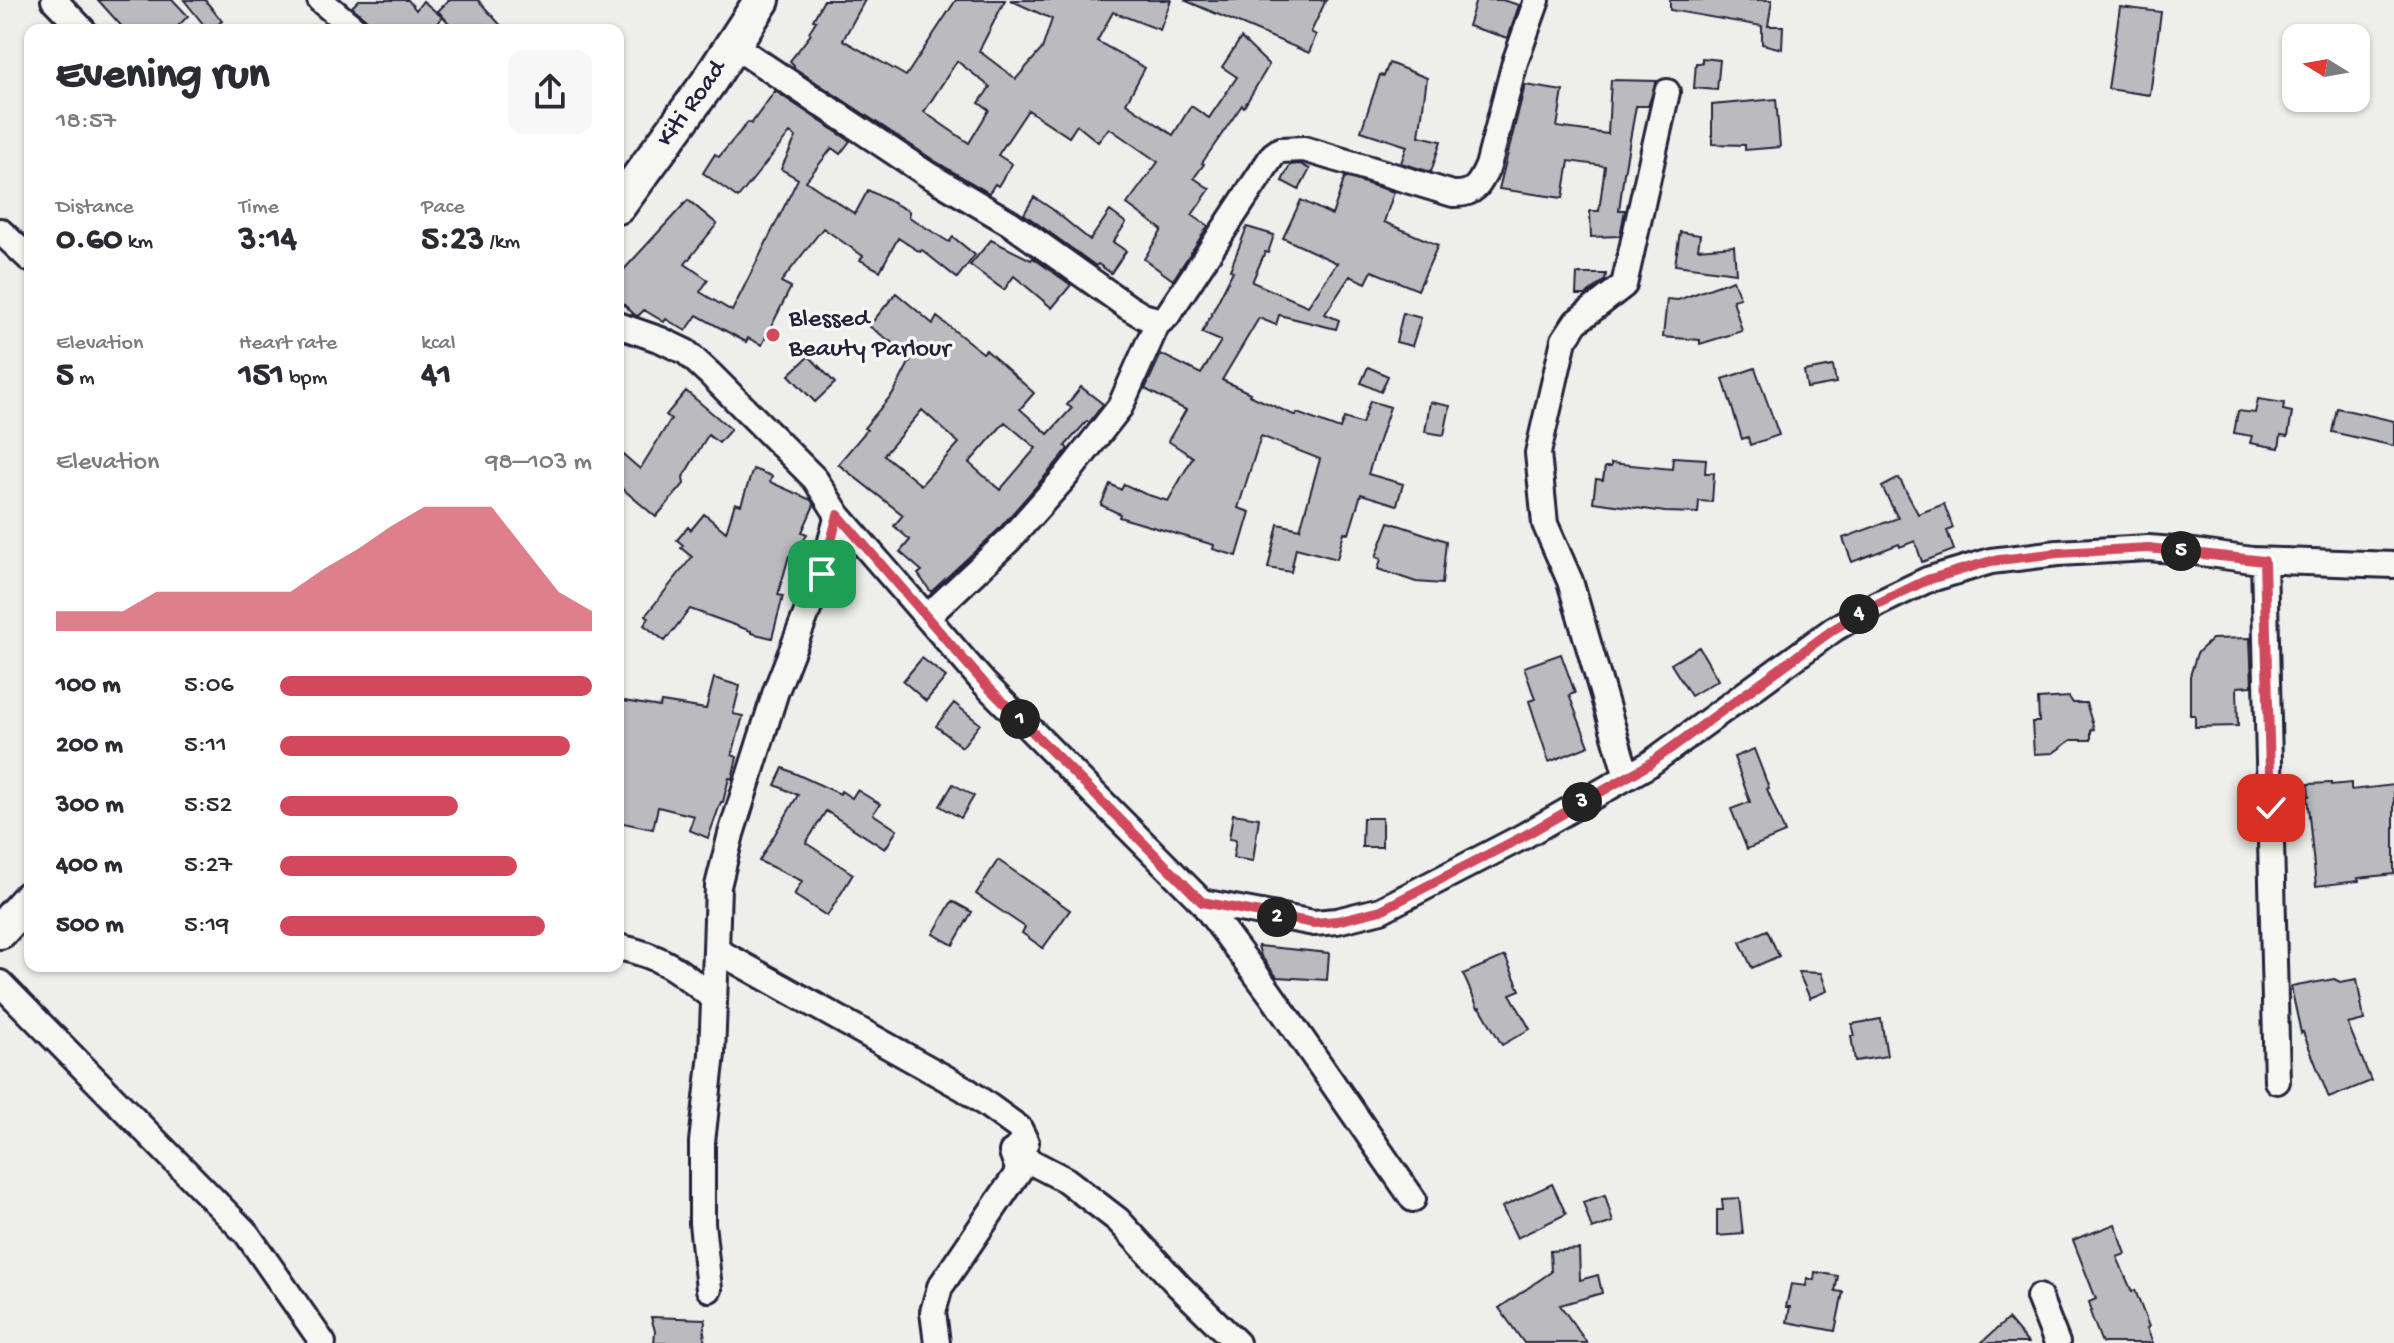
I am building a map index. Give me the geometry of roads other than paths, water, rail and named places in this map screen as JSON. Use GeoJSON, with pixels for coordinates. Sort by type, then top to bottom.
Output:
{"type":"FeatureCollection","features":[{"type":"Feature","properties":{"kind":"street"},"geometry":{"type":"LineString","coordinates":[[54,0],[77,24]]}},
{"type":"Feature","properties":{"kind":"street"},"geometry":{"type":"LineString","coordinates":[[320,0],[349,24]]}},
{"type":"Feature","properties":{"kind":"street","name":"Kiti Road"},"geometry":{"type":"LineString","coordinates":[[624,198],[708,83],[762,0]]}},
{"type":"Feature","properties":{"kind":"street"},"geometry":{"type":"LineString","coordinates":[[927,617],[1009,540],[1120,407],[1157,324],[1167,316],[1273,155],[1280,150],[1304,149],[1453,194],[1466,195],[1475,189],[1488,166],[1511,72],[1537,0]]}},
{"type":"Feature","properties":{"kind":"street"},"geometry":{"type":"LineString","coordinates":[[733,45],[927,174],[1010,223],[1128,307],[1143,316],[1161,321]]}},
{"type":"Feature","properties":{"kind":"street"},"geometry":{"type":"LineString","coordinates":[[1627,777],[1570,581],[1545,524],[1538,453],[1564,340],[1576,322],[1624,285],[1667,92]]}},
{"type":"Feature","properties":{"kind":"street"},"geometry":{"type":"LineString","coordinates":[[0,231],[24,253]]}},
{"type":"Feature","properties":{"kind":"street"},"geometry":{"type":"LineString","coordinates":[[624,327],[686,352],[815,479],[838,515],[984,683],[1202,902],[1270,993],[1413,1199]]}},
{"type":"Feature","properties":{"kind":"street"},"geometry":{"type":"LineString","coordinates":[[709,1289],[702,1223],[702,1142],[712,1054],[718,886],[776,691],[822,574],[838,515]]}},
{"type":"Feature","properties":{"kind":"street"},"geometry":{"type":"LineString","coordinates":[[1202,902],[1314,923],[1337,921],[1381,910],[1522,837],[1648,765],[1834,629],[1877,604],[1927,580],[1991,561],[2058,553],[2148,548],[2264,561],[2394,565]]}},
{"type":"Feature","properties":{"kind":"street"},"geometry":{"type":"LineString","coordinates":[[2264,561],[2277,1081]]}},
{"type":"Feature","properties":{"kind":"street"},"geometry":{"type":"LineString","coordinates":[[0,931],[24,905]]}},
{"type":"Feature","properties":{"kind":"street"},"geometry":{"type":"LineString","coordinates":[[624,948],[646,953],[673,967],[714,999]]}},
{"type":"Feature","properties":{"kind":"street"},"geometry":{"type":"LineString","coordinates":[[716,950],[965,1089],[1019,1128],[1026,1142],[1012,1152]]}},
{"type":"Feature","properties":{"kind":"street"},"geometry":{"type":"LineString","coordinates":[[0,983],[247,1234],[323,1343]]}},
{"type":"Feature","properties":{"kind":"street"},"geometry":{"type":"LineString","coordinates":[[937,1343],[933,1312],[940,1287],[1019,1171],[1012,1152]]}},
{"type":"Feature","properties":{"kind":"street"},"geometry":{"type":"LineString","coordinates":[[1012,1152],[1066,1180],[1118,1220],[1237,1343]]}},
{"type":"Feature","properties":{"kind":"street"},"geometry":{"type":"LineString","coordinates":[[2039,1297],[2057,1343]]}},
{"type":"Feature","properties":{"kind":"place","name":"Blessed Beauty Parlour"},"geometry":{"type":"Point","coordinates":[773,335]}}]}
